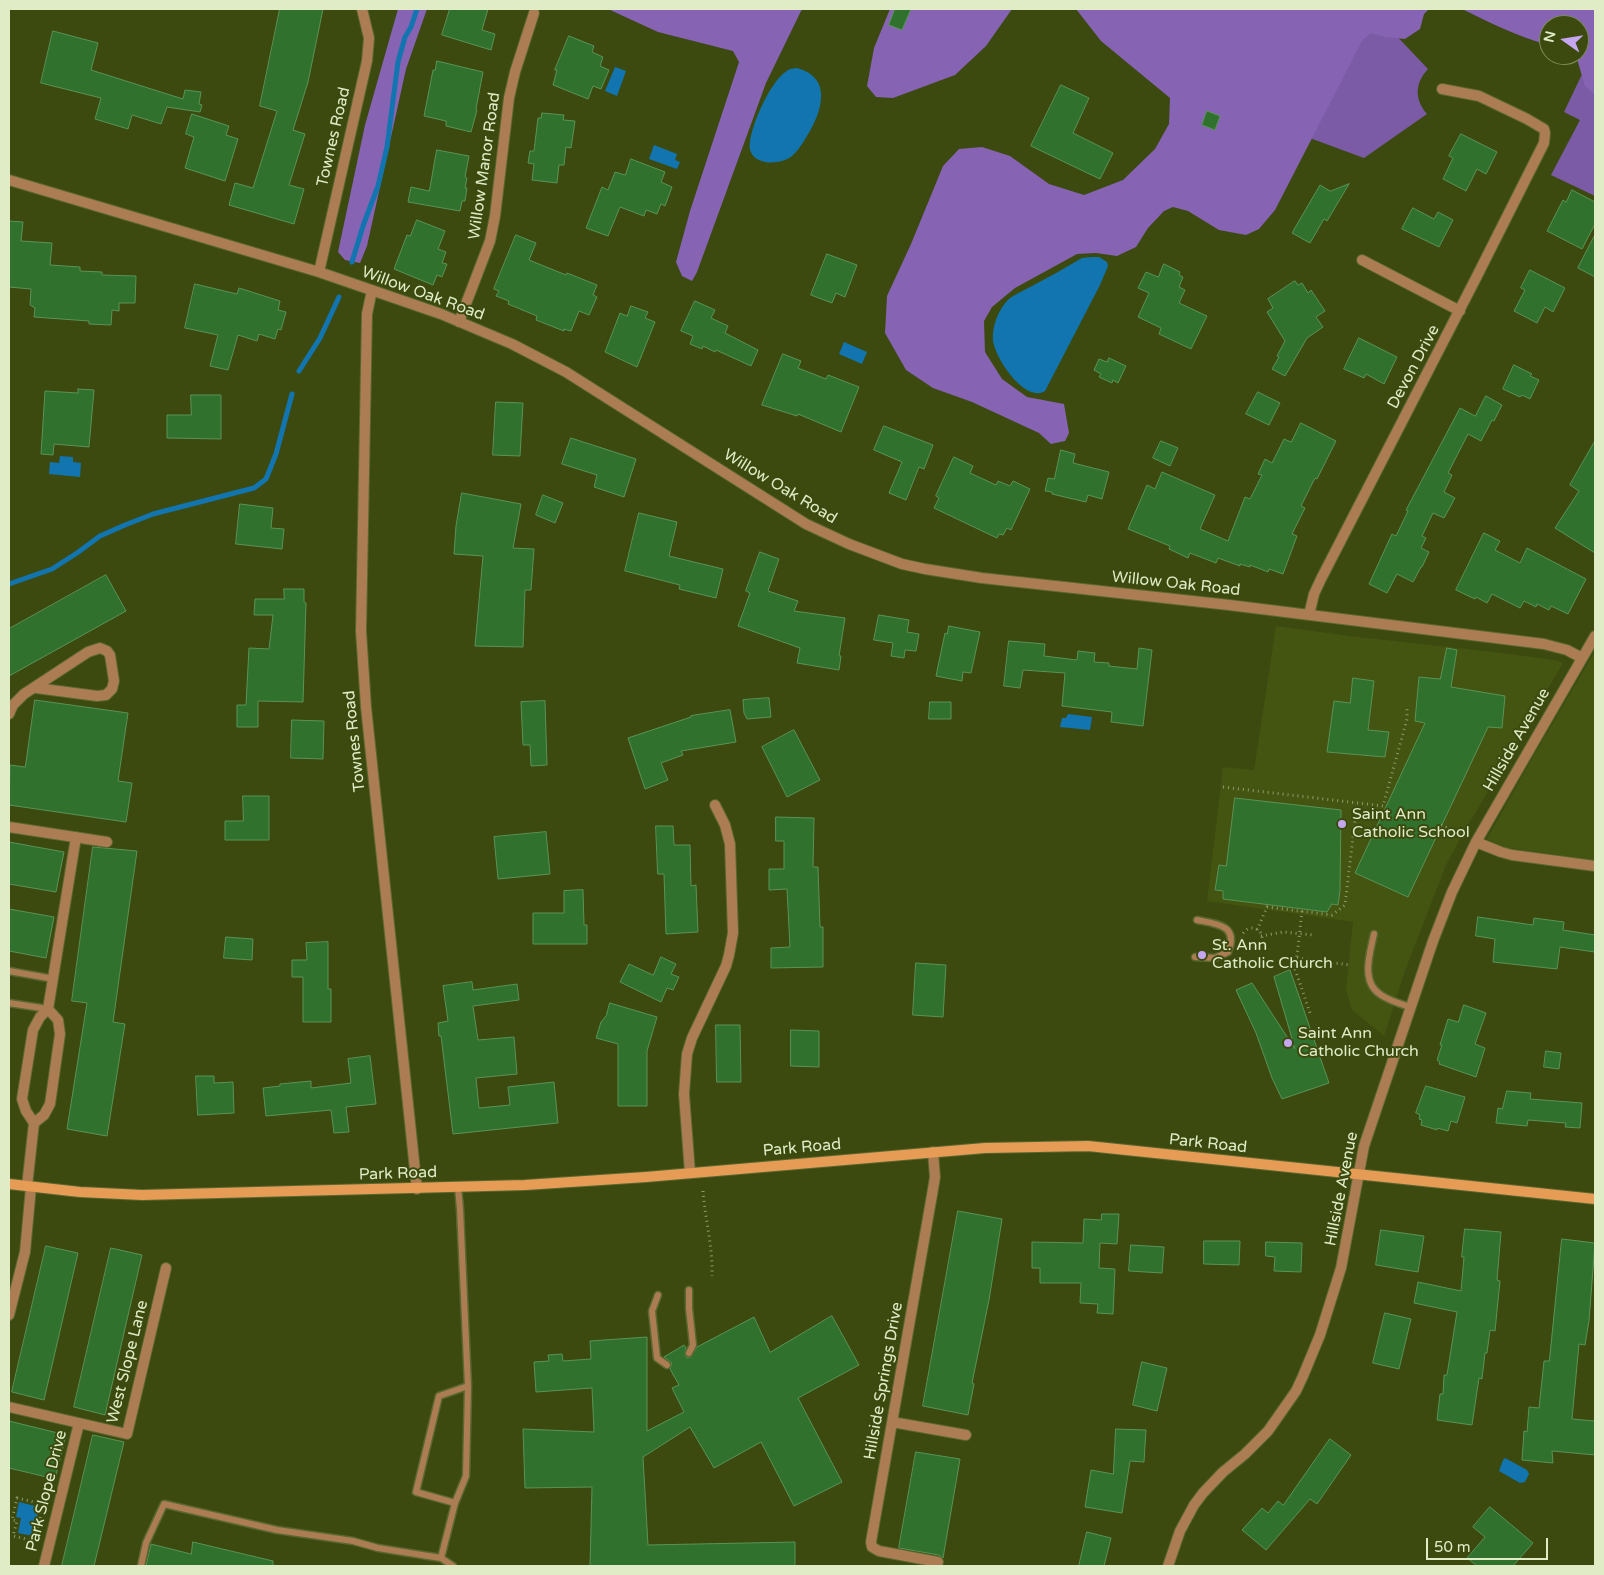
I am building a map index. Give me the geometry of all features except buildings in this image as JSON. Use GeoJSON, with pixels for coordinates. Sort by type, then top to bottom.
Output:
{"type":"FeatureCollection","features":[{"type":"Feature","properties":{"kind":"main road","name":"Park Road"},"geometry":{"type":"LineString","coordinates":[[9,1184],[80,1192],[142,1195],[417,1189],[580,1182],[985,1148],[1088,1146],[1595,1199]]}},
{"type":"Feature","properties":{"kind":"street","name":"Townes Road"},"geometry":{"type":"LineString","coordinates":[[319,272],[367,61],[368,38],[362,9]]}},
{"type":"Feature","properties":{"kind":"street","name":"Willow Manor Road"},"geometry":{"type":"LineString","coordinates":[[458,322],[492,237],[509,98],[515,72],[534,13]]}},
{"type":"Feature","properties":{"kind":"street","name":"Devon Drive"},"geometry":{"type":"LineString","coordinates":[[1309,615],[1317,588],[1460,311],[1544,143],[1544,129],[1538,124],[1489,100],[1470,94],[1442,89]]}},
{"type":"Feature","properties":{"kind":"street","name":"Willow Oak Road"},"geometry":{"type":"LineString","coordinates":[[9,180],[319,272],[458,322],[512,344],[557,367],[806,524],[850,544],[914,567],[982,578],[1229,604],[1544,644],[1562,648],[1582,658]]}},
{"type":"Feature","properties":{"kind":"street"},"geometry":{"type":"LineString","coordinates":[[1362,260],[1460,311]]}},
{"type":"Feature","properties":{"kind":"street","name":"Townes Road"},"geometry":{"type":"LineString","coordinates":[[372,290],[367,314],[361,631],[366,707],[417,1189]]}},
{"type":"Feature","properties":{"kind":"street","name":"Hillside Avenue"},"geometry":{"type":"LineString","coordinates":[[1168,1566],[1180,1531],[1194,1505],[1223,1472],[1245,1454],[1268,1430],[1296,1391],[1303,1376],[1327,1315],[1342,1268],[1364,1146],[1442,915],[1476,842],[1595,636]]}},
{"type":"Feature","properties":{"kind":"street"},"geometry":{"type":"LineString","coordinates":[[9,714],[12,705],[24,694],[94,649],[100,648],[107,651],[110,655],[114,681],[112,689],[106,695],[97,696],[36,688]]}},
{"type":"Feature","properties":{"kind":"street"},"geometry":{"type":"LineString","coordinates":[[690,1173],[684,1094],[687,1054],[692,1038],[726,966],[733,933],[730,844],[725,825],[715,805]]}},
{"type":"Feature","properties":{"kind":"street"},"geometry":{"type":"LineString","coordinates":[[9,827],[107,842]]}},
{"type":"Feature","properties":{"kind":"street"},"geometry":{"type":"LineString","coordinates":[[9,1315],[25,1252],[34,1123],[26,1111],[22,1099],[33,1030],[40,1017],[48,1009],[76,837]]}},
{"type":"Feature","properties":{"kind":"street"},"geometry":{"type":"LineString","coordinates":[[1476,842],[1512,855],[1595,866]]}},
{"type":"Feature","properties":{"kind":"street"},"geometry":{"type":"LineString","coordinates":[[34,1123],[44,1115],[50,1104],[60,1034],[58,1020],[48,1009]]}},
{"type":"Feature","properties":{"kind":"street","name":"Hillside Springs Drive"},"geometry":{"type":"LineString","coordinates":[[933,1152],[935,1177],[871,1545],[873,1549],[879,1552],[938,1562]]}},
{"type":"Feature","properties":{"kind":"street","name":"West Slope Lane"},"geometry":{"type":"LineString","coordinates":[[9,1407],[127,1434],[166,1268]]}},
{"type":"Feature","properties":{"kind":"street","name":"Park Slope Drive"},"geometry":{"type":"LineString","coordinates":[[44,1566],[79,1422]]}},
{"type":"Feature","properties":{"kind":"street"},"geometry":{"type":"LineString","coordinates":[[892,1422],[966,1435]]}},
{"type":"Feature","properties":{"kind":"lane"},"geometry":{"type":"LineString","coordinates":[[1195,957],[1215,958],[1228,952],[1231,944],[1231,938],[1227,930],[1221,925],[1197,920]]}},
{"type":"Feature","properties":{"kind":"lane"},"geometry":{"type":"LineString","coordinates":[[1374,934],[1368,967],[1371,984],[1380,994],[1410,1007]]}},
{"type":"Feature","properties":{"kind":"lane"},"geometry":{"type":"LineString","coordinates":[[9,971],[54,979]]}},
{"type":"Feature","properties":{"kind":"lane"},"geometry":{"type":"LineString","coordinates":[[9,1003],[48,1009]]}},
{"type":"Feature","properties":{"kind":"lane"},"geometry":{"type":"LineString","coordinates":[[442,1558],[455,1503],[466,1476],[468,1386],[458,1187]]}},
{"type":"Feature","properties":{"kind":"lane"},"geometry":{"type":"LineString","coordinates":[[689,1290],[693,1345],[689,1354]]}},
{"type":"Feature","properties":{"kind":"lane"},"geometry":{"type":"LineString","coordinates":[[658,1294],[652,1312],[657,1358],[667,1365]]}},
{"type":"Feature","properties":{"kind":"lane"},"geometry":{"type":"LineString","coordinates":[[455,1503],[416,1492],[438,1396],[468,1386]]}},
{"type":"Feature","properties":{"kind":"lane"},"geometry":{"type":"LineString","coordinates":[[141,1566],[146,1543],[164,1504],[277,1530],[352,1541],[378,1548],[442,1558],[453,1566]]}},
{"type":"Feature","properties":{"kind":"path"},"geometry":{"type":"LineString","coordinates":[[1223,787],[1383,806],[1406,719],[1407,708]]}},
{"type":"Feature","properties":{"kind":"path"},"geometry":{"type":"LineString","coordinates":[[1257,930],[1268,907],[1332,915],[1345,905],[1356,803]]}},
{"type":"Feature","properties":{"kind":"path"},"geometry":{"type":"LineString","coordinates":[[1442,825],[1464,836]]}},
{"type":"Feature","properties":{"kind":"path"},"geometry":{"type":"LineString","coordinates":[[1302,911],[1296,965],[1294,966],[1311,1016]]}},
{"type":"Feature","properties":{"kind":"path"},"geometry":{"type":"LineString","coordinates":[[1250,929],[1257,930],[1261,936],[1260,944],[1254,947],[1248,947],[1243,943],[1242,937],[1245,931],[1250,929]]}},
{"type":"Feature","properties":{"kind":"path"},"geometry":{"type":"LineString","coordinates":[[1261,936],[1282,932],[1313,935]]}},
{"type":"Feature","properties":{"kind":"path"},"geometry":{"type":"LineString","coordinates":[[1297,958],[1350,965]]}},
{"type":"Feature","properties":{"kind":"path"},"geometry":{"type":"LineString","coordinates":[[703,1191],[706,1221],[712,1250],[712,1276]]}},
{"type":"Feature","properties":{"kind":"path"},"geometry":{"type":"LineString","coordinates":[[17,1498],[43,1504],[35,1541],[14,1536],[17,1521],[12,1520],[15,1509],[17,1498]]}},
{"type":"Feature","properties":{"kind":"path"},"geometry":{"type":"LineString","coordinates":[[9,1508],[15,1509]]}},
{"type":"Feature","properties":{"kind":"shaded area"},"geometry":{"type":"Polygon","coordinates":[[[398,9],[427,9],[406,69],[367,246],[360,263],[345,260],[338,252],[365,125],[398,9]]]}},
{"type":"Feature","properties":{"kind":"shaded area"},"geometry":{"type":"Polygon","coordinates":[[[608,9],[802,9],[766,83],[697,272],[692,281],[682,276],[676,262],[690,211],[739,62],[733,51],[658,32],[608,9]]]}},
{"type":"Feature","properties":{"kind":"shaded area"},"geometry":{"type":"Polygon","coordinates":[[[890,9],[1012,9],[986,46],[955,75],[893,98],[876,97],[867,86],[874,48],[890,9]]]}},
{"type":"Feature","properties":{"kind":"shaded area"},"geometry":{"type":"Polygon","coordinates":[[[1076,9],[1429,9],[1424,14],[1420,29],[1405,39],[1385,37],[1371,33],[1362,41],[1275,210],[1259,229],[1246,235],[1219,230],[1188,211],[1173,207],[1164,211],[1148,228],[1136,247],[1117,256],[1096,253],[1077,254],[1015,288],[992,307],[984,321],[985,352],[1002,379],[1027,397],[1064,404],[1069,433],[1065,441],[1051,444],[1039,433],[972,402],[933,388],[906,370],[885,333],[887,296],[943,166],[959,149],[982,147],[1010,156],[1049,184],[1084,195],[1123,180],[1155,149],[1169,124],[1170,98],[1101,41],[1076,9]]]}},
{"type":"Feature","properties":{"kind":"shaded area"},"geometry":{"type":"Polygon","coordinates":[[[1371,9],[1428,69],[1421,80],[1418,91],[1420,103],[1427,114],[1364,158],[1307,137],[1371,9]]]}},
{"type":"Feature","properties":{"kind":"shaded area"},"geometry":{"type":"Polygon","coordinates":[[[1462,9],[1595,9],[1595,95],[1585,86],[1579,65],[1589,65],[1589,15],[1539,15],[1539,42],[1462,9]]]}},
{"type":"Feature","properties":{"kind":"shaded area"},"geometry":{"type":"Polygon","coordinates":[[[1595,47],[1595,196],[1551,175],[1580,120],[1564,112],[1586,65],[1589,65],[1589,60],[1595,47]]]}},
{"type":"Feature","properties":{"kind":"shaded area","name":"Saint Ann Catholic School"},"geometry":{"type":"Polygon","coordinates":[[[1276,626],[1494,652],[1555,660],[1563,663],[1446,865],[1405,971],[1384,1036],[1352,1010],[1346,989],[1353,922],[1207,901],[1223,767],[1254,770],[1276,626]]]}},
{"type":"Feature","properties":{"kind":"shaded area"},"geometry":{"type":"Polygon","coordinates":[[[1595,651],[1595,860],[1509,848],[1487,839],[1534,755],[1595,651]]]}},
{"type":"Feature","properties":{"kind":"water"},"geometry":{"type":"Polygon","coordinates":[[[615,67],[626,71],[617,96],[605,91],[615,67]]]}},
{"type":"Feature","properties":{"kind":"water"},"geometry":{"type":"Polygon","coordinates":[[[797,68],[808,72],[815,78],[819,86],[821,103],[815,122],[802,144],[792,156],[779,162],[764,162],[753,155],[750,150],[750,142],[755,124],[764,101],[776,81],[790,69],[797,68]]]}},
{"type":"Feature","properties":{"kind":"water"},"geometry":{"type":"Polygon","coordinates":[[[654,145],[677,154],[675,160],[680,162],[677,169],[649,159],[654,145]]]}},
{"type":"Feature","properties":{"kind":"water"},"geometry":{"type":"Polygon","coordinates":[[[1099,257],[1107,262],[1108,266],[1100,285],[1045,391],[1038,393],[1030,391],[1014,379],[1001,361],[994,345],[993,333],[998,314],[1005,303],[1014,295],[1082,258],[1099,257]]]}},
{"type":"Feature","properties":{"kind":"water"},"geometry":{"type":"Polygon","coordinates":[[[844,342],[867,352],[862,364],[839,354],[844,342]]]}},
{"type":"Feature","properties":{"kind":"water"},"geometry":{"type":"Polygon","coordinates":[[[60,456],[73,457],[73,462],[81,463],[80,477],[49,474],[50,462],[59,463],[60,456]]]}},
{"type":"Feature","properties":{"kind":"water"},"geometry":{"type":"Polygon","coordinates":[[[1068,714],[1092,717],[1090,730],[1060,727],[1062,718],[1066,718],[1068,714]]]}},
{"type":"Feature","properties":{"kind":"water"},"geometry":{"type":"Polygon","coordinates":[[[1505,1458],[1527,1470],[1529,1474],[1525,1482],[1520,1483],[1499,1471],[1505,1458]]]}},
{"type":"Feature","properties":{"kind":"water"},"geometry":{"type":"Polygon","coordinates":[[[19,1502],[39,1507],[33,1536],[18,1533],[21,1518],[16,1517],[19,1502]]]}},
{"type":"Feature","properties":{"kind":"waterway"},"geometry":{"type":"LineString","coordinates":[[352,262],[378,186],[387,147],[398,62],[405,37],[411,27],[417,9]]}},
{"type":"Feature","properties":{"kind":"waterway"},"geometry":{"type":"LineString","coordinates":[[299,371],[320,338],[339,297]]}},
{"type":"Feature","properties":{"kind":"waterway"},"geometry":{"type":"LineString","coordinates":[[9,584],[52,569],[100,536],[153,514],[254,488],[266,479],[276,454],[292,394]]}},
{"type":"Feature","properties":{"kind":"place","name":"Saint Ann Catholic School"},"geometry":{"type":"Point","coordinates":[1342,824]}},
{"type":"Feature","properties":{"kind":"place","name":"St. Ann Catholic Church"},"geometry":{"type":"Point","coordinates":[1202,955]}},
{"type":"Feature","properties":{"kind":"place","name":"Saint Ann Catholic Church"},"geometry":{"type":"Point","coordinates":[1288,1043]}}]}
